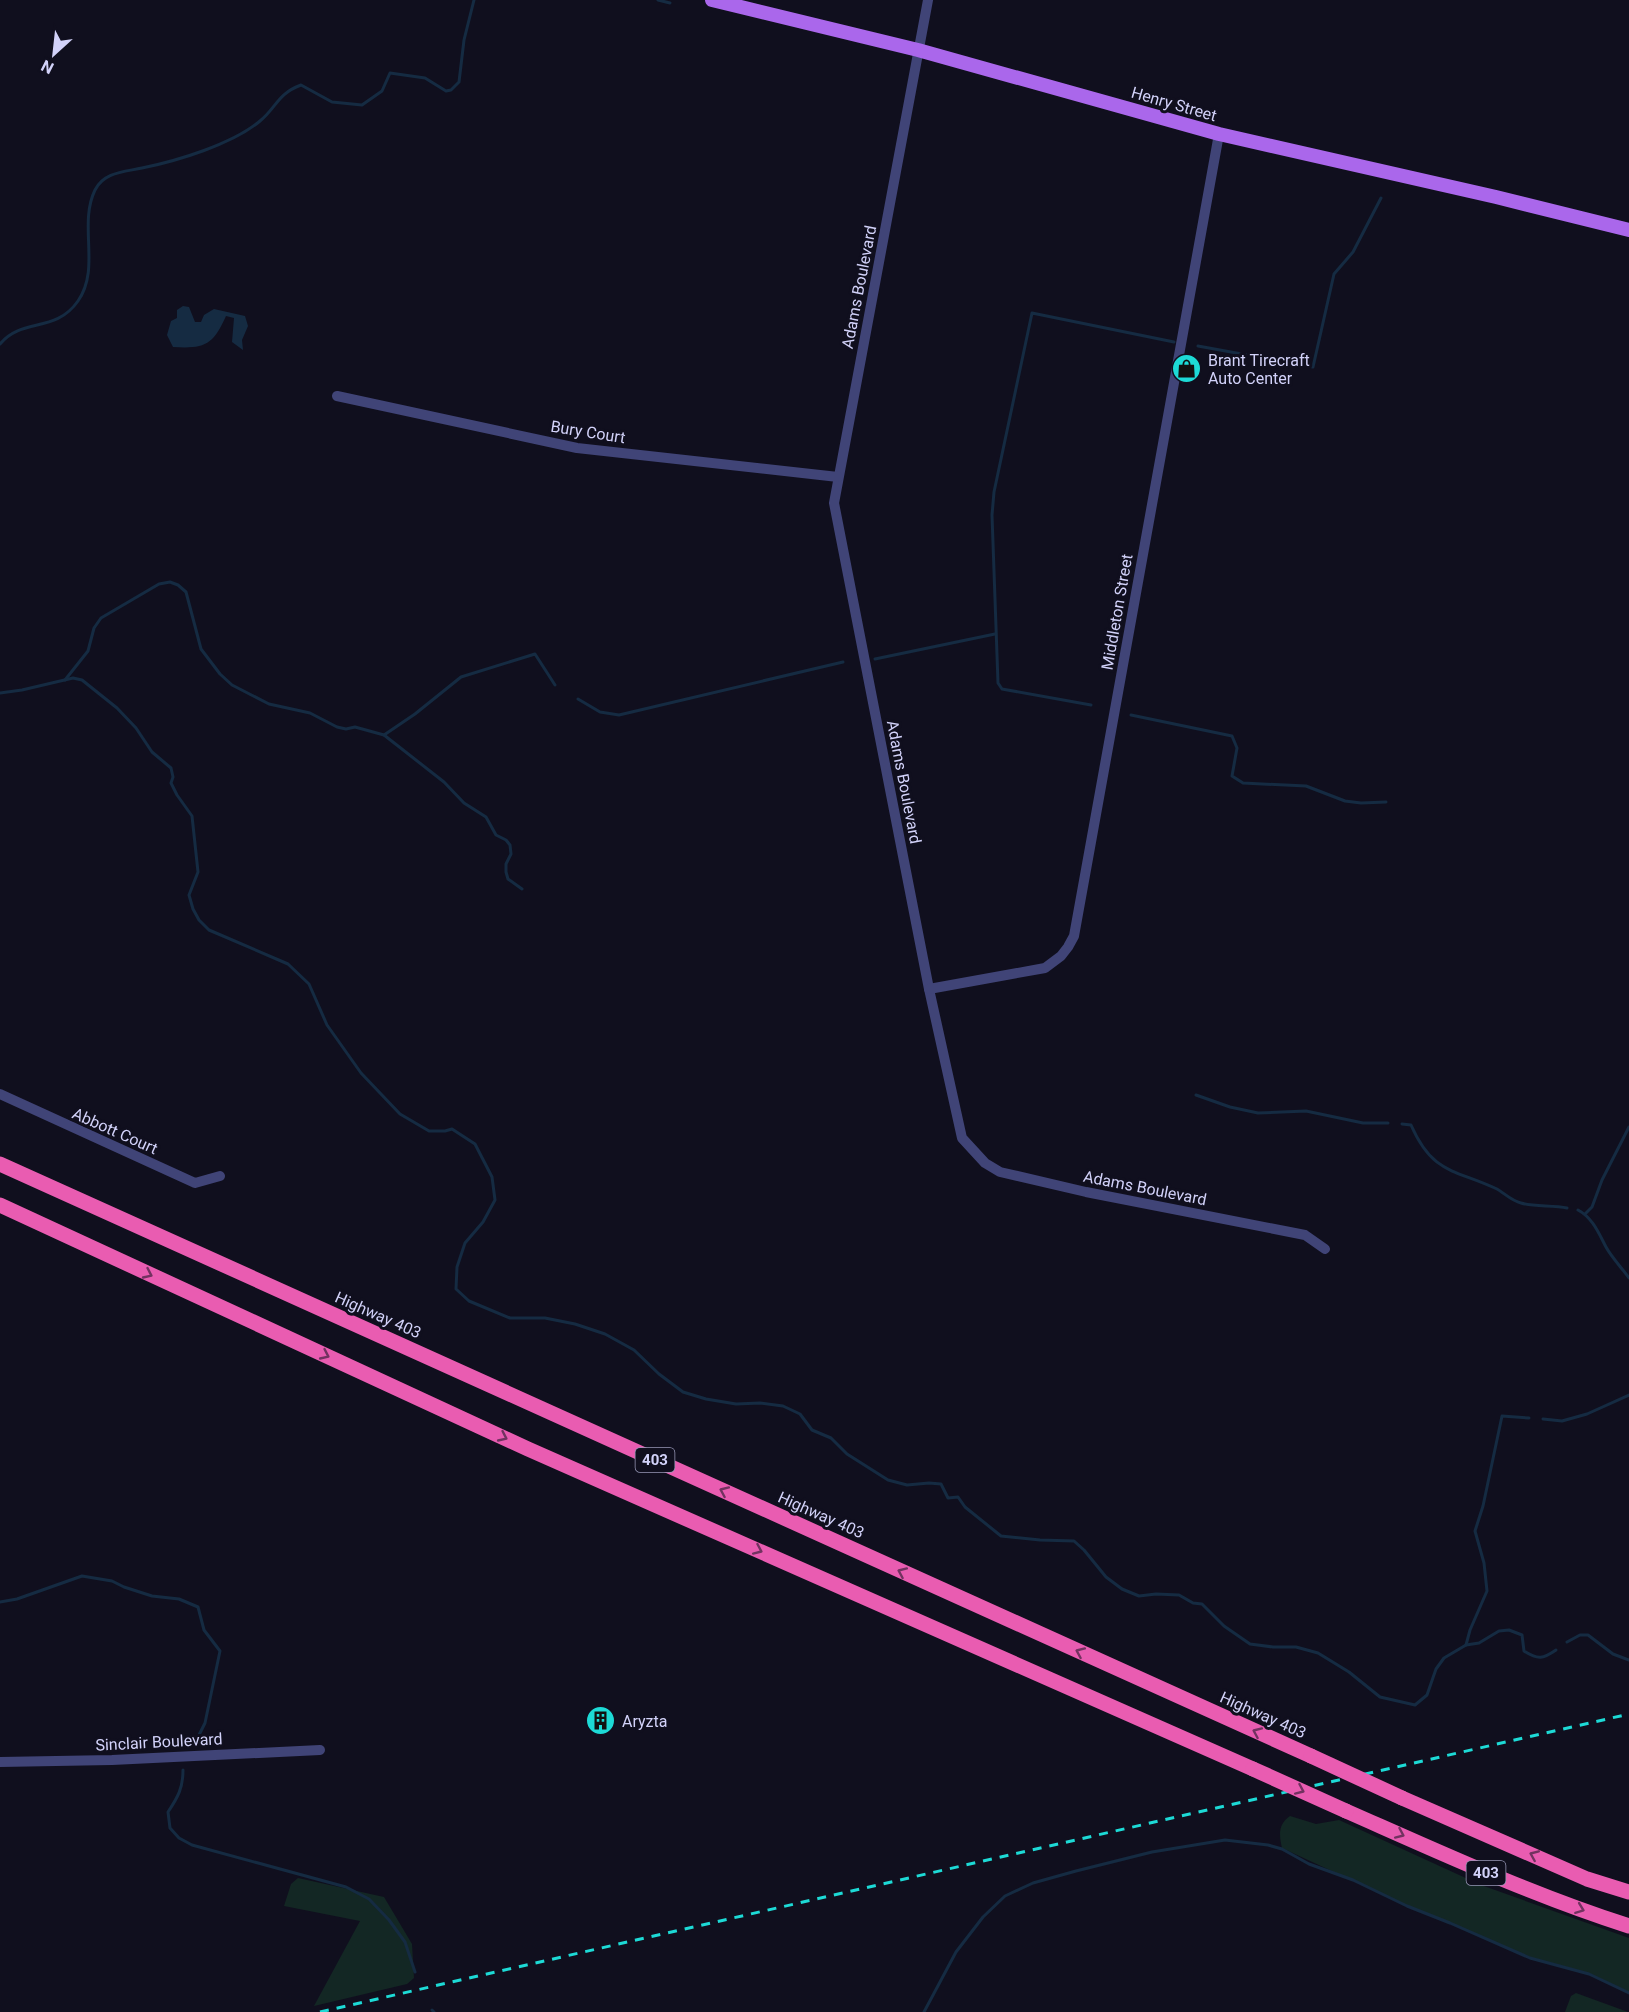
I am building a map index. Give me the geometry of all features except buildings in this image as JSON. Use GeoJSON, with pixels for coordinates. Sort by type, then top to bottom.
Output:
{"type":"FeatureCollection","features":[{"type":"Feature","properties":{"kind":"highway","name":"Highway 403"},"geometry":{"type":"LineString","coordinates":[[0,1164],[1402,1798],[1587,1879],[1629,1892]]}},
{"type":"Feature","properties":{"kind":"highway","name":"403"},"geometry":{"type":"LineString","coordinates":[[0,1205],[528,1449],[1484,1872],[1629,1926]]}},
{"type":"Feature","properties":{"kind":"highway"},"geometry":{"type":"LineString","coordinates":[[0,1216],[78,1248],[112,1257]]}},
{"type":"Feature","properties":{"kind":"main road","name":"Henry Street"},"geometry":{"type":"LineString","coordinates":[[712,0],[918,50],[1219,134],[1496,197],[1629,230]]}},
{"type":"Feature","properties":{"kind":"street","name":"Adams Boulevard"},"geometry":{"type":"LineString","coordinates":[[928,0],[834,503],[929,989],[962,1138],[985,1163],[1000,1172],[1305,1235],[1325,1249]]}},
{"type":"Feature","properties":{"kind":"street","name":"Middleton Street"},"geometry":{"type":"LineString","coordinates":[[929,989],[1045,968],[1061,956],[1074,936],[1219,134]]}},
{"type":"Feature","properties":{"kind":"street","name":"Bury Court"},"geometry":{"type":"LineString","coordinates":[[337,396],[577,448],[838,477]]}},
{"type":"Feature","properties":{"kind":"street","name":"Abbott Court"},"geometry":{"type":"LineString","coordinates":[[0,1094],[195,1183],[220,1176]]}},
{"type":"Feature","properties":{"kind":"street","name":"Sinclair Boulevard"},"geometry":{"type":"LineString","coordinates":[[0,1762],[112,1760],[320,1750]]}},
{"type":"Feature","properties":{"kind":"green space"},"geometry":{"type":"Polygon","coordinates":[[[1290,1816],[1316,1824],[1339,1820],[1481,1885],[1629,1938],[1629,1992],[1589,1973],[1530,1957],[1401,1903],[1282,1848],[1280,1830],[1290,1816]]]}},
{"type":"Feature","properties":{"kind":"green space"},"geometry":{"type":"Polygon","coordinates":[[[298,1878],[384,1897],[412,1944],[414,1978],[407,1984],[314,2006],[360,1921],[284,1906],[291,1884],[298,1878]]]}},
{"type":"Feature","properties":{"kind":"green space"},"geometry":{"type":"Polygon","coordinates":[[[1576,1993],[1628,2012],[1565,2012],[1571,1996],[1576,1993]]]}},
{"type":"Feature","properties":{"kind":"water"},"geometry":{"type":"Polygon","coordinates":[[[183,306],[189,307],[195,322],[201,322],[204,315],[214,309],[245,316],[248,326],[242,340],[243,350],[232,342],[234,318],[226,316],[217,333],[207,343],[193,347],[173,347],[167,335],[171,321],[177,318],[177,310],[183,306]]]}},
{"type":"Feature","properties":{"kind":"waterway"},"geometry":{"type":"LineString","coordinates":[[0,344],[18,331],[59,318],[78,301],[85,288],[88,275],[90,203],[99,184],[109,176],[188,156],[235,137],[266,116],[287,92],[301,85],[332,102],[362,105],[382,91],[390,73],[425,78],[446,91],[451,90],[459,82],[464,40],[474,0]]}},
{"type":"Feature","properties":{"kind":"waterway"},"geometry":{"type":"LineString","coordinates":[[658,0],[670,3]]}},
{"type":"Feature","properties":{"kind":"waterway"},"geometry":{"type":"LineString","coordinates":[[1198,346],[1313,367],[1334,274],[1353,252],[1381,198]]}},
{"type":"Feature","properties":{"kind":"waterway"},"geometry":{"type":"LineString","coordinates":[[1091,705],[1002,689],[998,683],[992,515],[994,492],[1032,313],[1174,342]]}},
{"type":"Feature","properties":{"kind":"waterway"},"geometry":{"type":"LineString","coordinates":[[65,680],[88,651],[94,628],[101,618],[159,584],[170,582],[178,585],[186,592],[201,649],[220,674],[232,685],[269,704],[310,713],[337,727],[346,729],[355,727],[384,735],[444,782],[464,803],[486,817],[496,835],[510,845],[511,854],[506,864],[506,872],[508,879],[522,889]]}},
{"type":"Feature","properties":{"kind":"waterway"},"geometry":{"type":"LineString","coordinates":[[875,659],[995,634]]}},
{"type":"Feature","properties":{"kind":"waterway"},"geometry":{"type":"LineString","coordinates":[[384,735],[415,714],[461,677],[535,654],[555,685]]}},
{"type":"Feature","properties":{"kind":"waterway"},"geometry":{"type":"LineString","coordinates":[[578,699],[600,712],[619,715],[843,662]]}},
{"type":"Feature","properties":{"kind":"waterway"},"geometry":{"type":"LineString","coordinates":[[0,693],[73,678],[82,680],[117,708],[136,728],[152,752],[171,768],[173,777],[171,783],[192,816],[198,872],[189,895],[199,920],[209,930],[288,964],[309,984],[327,1025],[361,1073],[400,1114],[429,1131],[452,1129],[475,1144],[492,1177],[495,1200],[483,1222],[465,1243],[457,1267],[456,1289],[469,1301],[510,1318],[545,1318],[575,1324],[605,1334],[634,1350],[659,1374],[683,1392],[736,1404],[760,1403],[783,1406],[800,1414],[812,1430],[831,1438],[847,1454],[888,1480],[907,1485],[941,1484],[948,1498],[958,1497],[965,1507],[1001,1536],[1074,1541],[1106,1577],[1122,1589],[1139,1596],[1179,1595],[1193,1603],[1202,1604],[1224,1626],[1250,1644],[1296,1647],[1318,1653],[1349,1672],[1380,1697],[1415,1705],[1427,1695],[1436,1669],[1444,1658],[1466,1645],[1479,1643],[1499,1631],[1509,1630],[1522,1635],[1524,1651],[1533,1656],[1544,1657],[1556,1650]]}},
{"type":"Feature","properties":{"kind":"waterway"},"geometry":{"type":"LineString","coordinates":[[1131,715],[1232,736],[1237,748],[1232,776],[1243,783],[1306,786],[1345,801],[1386,802]]}},
{"type":"Feature","properties":{"kind":"waterway"},"geometry":{"type":"LineString","coordinates":[[1196,1095],[1230,1107],[1258,1113],[1306,1111],[1363,1123],[1388,1123]]}},
{"type":"Feature","properties":{"kind":"waterway"},"geometry":{"type":"LineString","coordinates":[[1402,1124],[1411,1125],[1428,1153],[1446,1168],[1497,1189],[1518,1202],[1567,1208]]}},
{"type":"Feature","properties":{"kind":"waterway"},"geometry":{"type":"LineString","coordinates":[[1585,1214],[1592,1207],[1602,1180],[1629,1127]]}},
{"type":"Feature","properties":{"kind":"waterway"},"geometry":{"type":"LineString","coordinates":[[1578,1210],[1592,1222],[1608,1251],[1629,1278]]}},
{"type":"Feature","properties":{"kind":"waterway"},"geometry":{"type":"LineString","coordinates":[[1543,1419],[1562,1421],[1587,1414],[1629,1395]]}},
{"type":"Feature","properties":{"kind":"waterway"},"geometry":{"type":"LineString","coordinates":[[1466,1645],[1487,1591],[1484,1563],[1475,1531],[1483,1506],[1502,1416],[1529,1418]]}},
{"type":"Feature","properties":{"kind":"waterway"},"geometry":{"type":"LineString","coordinates":[[0,1602],[17,1599],[82,1576],[112,1581],[152,1596],[179,1599],[198,1607],[204,1630],[220,1651],[205,1723],[199,1735]]}},
{"type":"Feature","properties":{"kind":"waterway"},"geometry":{"type":"LineString","coordinates":[[1567,1642],[1580,1635],[1588,1635],[1613,1654],[1629,1660]]}},
{"type":"Feature","properties":{"kind":"waterway"},"geometry":{"type":"LineString","coordinates":[[183,1770],[179,1792],[168,1812],[170,1828],[179,1838],[192,1845],[346,1887],[369,1899],[389,1920],[405,1942],[415,1972]]}},
{"type":"Feature","properties":{"kind":"waterway"},"geometry":{"type":"LineString","coordinates":[[924,2012],[956,1952],[983,1917],[1005,1896],[1033,1883],[1076,1871],[1152,1852],[1225,1840],[1282,1849],[1309,1864],[1353,1880],[1407,1906],[1530,1958],[1589,1974],[1629,1993]]}},
{"type":"Feature","properties":{"kind":"railway"},"geometry":{"type":"LineString","coordinates":[[320,2012],[1629,1714]]}},
{"type":"Feature","properties":{"kind":"place","name":"Brant Tirecraft Auto Center"},"geometry":{"type":"Point","coordinates":[1187,369]}},
{"type":"Feature","properties":{"kind":"place","name":"Aryzta"},"geometry":{"type":"Point","coordinates":[601,1721]}}]}
